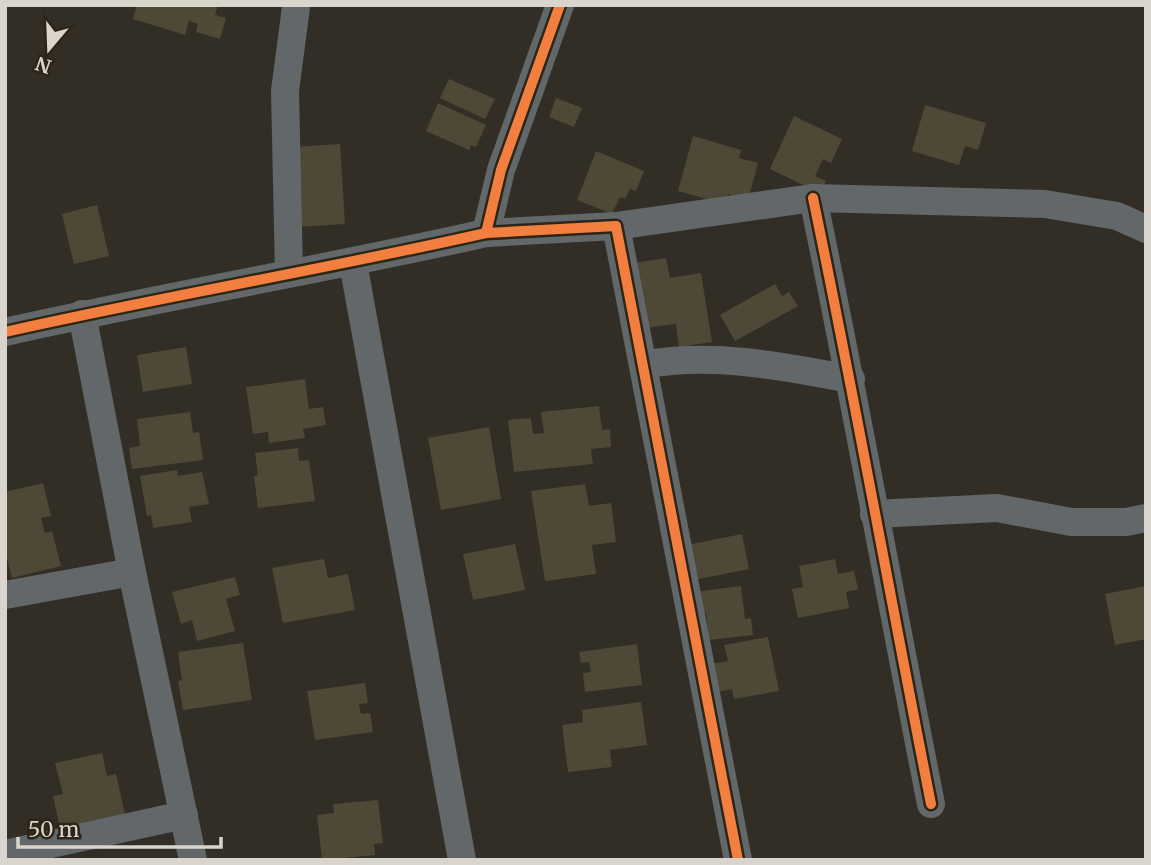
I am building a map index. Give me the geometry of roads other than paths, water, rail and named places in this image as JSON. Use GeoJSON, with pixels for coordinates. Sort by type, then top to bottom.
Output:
{"type":"FeatureCollection","features":[{"type":"Feature","properties":{"kind":"street"},"geometry":{"type":"LineString","coordinates":[[486,233],[501,170],[560,5]]}},
{"type":"Feature","properties":{"kind":"street"},"geometry":{"type":"LineString","coordinates":[[289,273],[285,91],[296,7]]}},
{"type":"Feature","properties":{"kind":"street"},"geometry":{"type":"LineString","coordinates":[[813,198],[851,379],[874,514],[931,804]]}},
{"type":"Feature","properties":{"kind":"street"},"geometry":{"type":"LineString","coordinates":[[5,331],[289,273],[353,263],[486,233],[616,226],[813,198],[1045,204],[1116,216],[1146,229]]}},
{"type":"Feature","properties":{"kind":"street"},"geometry":{"type":"LineString","coordinates":[[616,226],[738,860]]}},
{"type":"Feature","properties":{"kind":"street"},"geometry":{"type":"LineString","coordinates":[[353,263],[462,860]]}},
{"type":"Feature","properties":{"kind":"street"},"geometry":{"type":"LineString","coordinates":[[82,314],[132,572],[193,860]]}},
{"type":"Feature","properties":{"kind":"street"},"geometry":{"type":"LineString","coordinates":[[643,365],[677,359],[758,362],[851,379]]}},
{"type":"Feature","properties":{"kind":"street"},"geometry":{"type":"LineString","coordinates":[[874,514],[997,508],[1071,523],[1126,522],[1146,518]]}},
{"type":"Feature","properties":{"kind":"street"},"geometry":{"type":"LineString","coordinates":[[5,595],[132,572]]}},
{"type":"Feature","properties":{"kind":"street"},"geometry":{"type":"LineString","coordinates":[[5,854],[184,815]]}}]}
